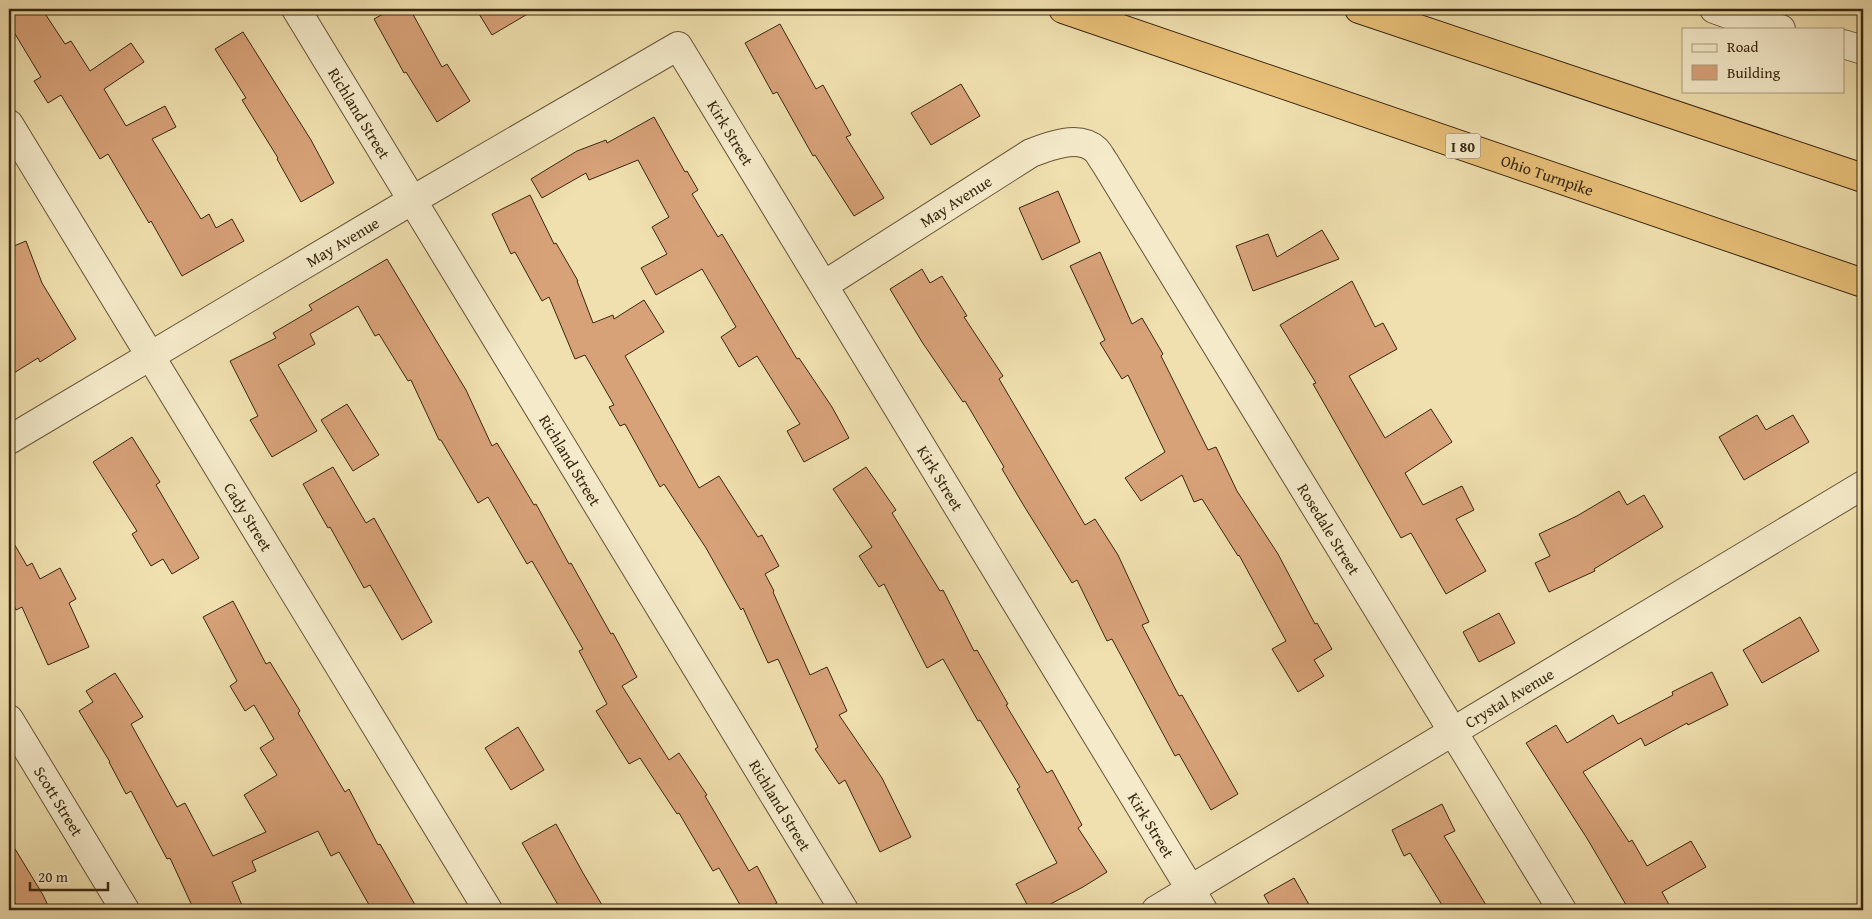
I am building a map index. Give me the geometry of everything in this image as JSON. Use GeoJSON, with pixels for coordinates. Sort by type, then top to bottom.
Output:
{"type":"FeatureCollection","features":[{"type":"Feature","properties":{"kind":"highway","name":"Ohio Turnpike"},"geometry":{"type":"LineString","coordinates":[[1063,9],[1863,283]]}},
{"type":"Feature","properties":{"kind":"highway"},"geometry":{"type":"LineString","coordinates":[[1359,9],[1863,178]]}},
{"type":"Feature","properties":{"kind":"street","name":"Richland Street"},"geometry":{"type":"LineString","coordinates":[[296,9],[411,201],[844,910]]}},
{"type":"Feature","properties":{"kind":"street"},"geometry":{"type":"LineString","coordinates":[[1714,9],[1777,28]]}},
{"type":"Feature","properties":{"kind":"street"},"geometry":{"type":"LineString","coordinates":[[1844,44],[1863,50]]}},
{"type":"Feature","properties":{"kind":"street","name":"May Avenue"},"geometry":{"type":"LineString","coordinates":[[9,440],[411,201],[678,46]]}},
{"type":"Feature","properties":{"kind":"street","name":"Kirk Street"},"geometry":{"type":"LineString","coordinates":[[678,46],[1197,900]]}},
{"type":"Feature","properties":{"kind":"street","name":"Cady Street"},"geometry":{"type":"LineString","coordinates":[[9,124],[488,910]]}},
{"type":"Feature","properties":{"kind":"street","name":"May Avenue"},"geometry":{"type":"LineString","coordinates":[[824,284],[1031,153],[1056,143],[1068,142],[1095,149]]}},
{"type":"Feature","properties":{"kind":"street","name":"Rosedale Street"},"geometry":{"type":"LineString","coordinates":[[1095,149],[1562,910]]}},
{"type":"Feature","properties":{"kind":"street","name":"Crystal Avenue"},"geometry":{"type":"LineString","coordinates":[[1156,910],[1197,900],[1453,732],[1863,485]]}},
{"type":"Feature","properties":{"kind":"street","name":"Scott Street"},"geometry":{"type":"LineString","coordinates":[[9,719],[125,910]]}},
{"type":"Feature","properties":{"kind":"building"},"geometry":{"type":"Polygon","coordinates":[[[9,9],[42,9],[65,44],[71,41],[90,71],[131,43],[144,62],[104,89],[126,126],[165,106],[176,127],[152,139],[201,219],[209,214],[216,228],[232,219],[244,241],[182,276],[151,221],[149,223],[108,154],[100,159],[61,95],[48,103],[34,81],[41,77],[9,24],[9,9]]]}},
{"type":"Feature","properties":{"kind":"building"},"geometry":{"type":"Polygon","coordinates":[[[392,9],[410,9],[442,67],[447,64],[470,101],[437,122],[406,72],[404,73],[374,19],[392,9]]]}},
{"type":"Feature","properties":{"kind":"building"},"geometry":{"type":"Polygon","coordinates":[[[476,9],[536,9],[492,35],[476,9]]]}},
{"type":"Feature","properties":{"kind":"building"},"geometry":{"type":"Polygon","coordinates":[[[780,24],[816,89],[823,85],[851,135],[846,137],[884,198],[854,216],[815,155],[813,156],[777,92],[773,94],[745,43],[780,24]]]}},
{"type":"Feature","properties":{"kind":"building"},"geometry":{"type":"Polygon","coordinates":[[[243,32],[311,140],[334,183],[301,202],[278,158],[242,100],[246,98],[215,49],[243,32]]]}},
{"type":"Feature","properties":{"kind":"building"},"geometry":{"type":"Polygon","coordinates":[[[961,84],[980,116],[931,145],[911,113],[961,84]]]}},
{"type":"Feature","properties":{"kind":"building"},"geometry":{"type":"Polygon","coordinates":[[[654,117],[685,172],[687,171],[698,190],[692,194],[718,237],[722,234],[797,359],[799,358],[832,407],[849,438],[804,462],[787,431],[800,424],[757,356],[739,367],[721,337],[736,327],[702,269],[656,295],[641,268],[667,254],[652,227],[669,217],[638,160],[589,180],[586,173],[542,198],[531,179],[577,151],[606,140],[607,143],[654,117]]]}},
{"type":"Feature","properties":{"kind":"building"},"geometry":{"type":"Polygon","coordinates":[[[1058,191],[1080,242],[1042,260],[1019,208],[1058,191]]]}},
{"type":"Feature","properties":{"kind":"building"},"geometry":{"type":"Polygon","coordinates":[[[530,195],[554,244],[556,243],[578,281],[593,323],[613,315],[614,319],[644,300],[664,332],[625,356],[699,488],[719,476],[758,537],[762,535],[779,566],[765,574],[810,675],[827,667],[847,711],[839,715],[882,778],[911,837],[880,852],[845,780],[839,784],[815,749],[818,747],[778,659],[768,663],[743,608],[741,610],[706,548],[664,484],[660,487],[625,424],[620,426],[609,407],[614,405],[585,355],[575,359],[549,297],[542,301],[515,252],[511,254],[492,214],[530,195]]]}},
{"type":"Feature","properties":{"kind":"building"},"geometry":{"type":"Polygon","coordinates":[[[1322,230],[1339,259],[1253,291],[1236,246],[1268,234],[1277,257],[1322,230]]]}},
{"type":"Feature","properties":{"kind":"building"},"geometry":{"type":"Polygon","coordinates":[[[26,241],[42,283],[76,339],[40,362],[38,358],[9,376],[9,248],[26,241]]]}},
{"type":"Feature","properties":{"kind":"building"},"geometry":{"type":"Polygon","coordinates":[[[1100,252],[1132,324],[1142,318],[1163,354],[1161,356],[1208,450],[1216,447],[1237,491],[1278,554],[1315,624],[1317,623],[1332,649],[1314,660],[1324,676],[1298,692],[1272,649],[1286,641],[1239,555],[1202,499],[1194,502],[1182,475],[1141,501],[1125,478],[1165,452],[1128,375],[1122,379],[1100,343],[1105,340],[1070,266],[1100,252]]]}},
{"type":"Feature","properties":{"kind":"building"},"geometry":{"type":"Polygon","coordinates":[[[387,259],[466,390],[492,446],[497,443],[534,505],[536,504],[611,634],[613,633],[637,677],[622,686],[669,760],[679,753],[707,795],[705,796],[749,871],[757,866],[777,903],[765,910],[743,910],[719,868],[713,871],[679,813],[677,814],[640,758],[629,764],[596,711],[607,704],[579,651],[583,649],[532,561],[527,564],[488,497],[478,503],[441,440],[439,440],[411,380],[408,381],[379,334],[375,336],[358,306],[310,334],[315,344],[278,365],[317,431],[272,457],[250,420],[258,416],[230,361],[276,338],[273,333],[312,310],[309,305],[387,259]]]}},
{"type":"Feature","properties":{"kind":"building"},"geometry":{"type":"Polygon","coordinates":[[[922,269],[930,283],[942,276],[967,316],[964,317],[1003,376],[999,379],[1085,525],[1095,519],[1118,555],[1149,622],[1142,625],[1179,696],[1182,695],[1238,794],[1211,810],[1179,754],[1175,756],[1112,639],[1107,641],[1077,580],[1072,583],[1002,469],[1004,467],[965,401],[963,402],[922,342],[890,289],[922,269]]]}},
{"type":"Feature","properties":{"kind":"building"},"geometry":{"type":"Polygon","coordinates":[[[1352,281],[1375,327],[1383,323],[1397,349],[1349,376],[1385,438],[1431,409],[1452,442],[1405,473],[1423,505],[1462,486],[1474,510],[1456,519],[1486,571],[1446,594],[1411,533],[1401,538],[1313,384],[1316,383],[1280,325],[1352,281]]]}},
{"type":"Feature","properties":{"kind":"building"},"geometry":{"type":"Polygon","coordinates":[[[347,404],[379,455],[353,471],[321,420],[347,404]]]}},
{"type":"Feature","properties":{"kind":"building"},"geometry":{"type":"Polygon","coordinates":[[[1757,415],[1766,430],[1793,415],[1809,442],[1744,480],[1719,437],[1757,415]]]}},
{"type":"Feature","properties":{"kind":"building"},"geometry":{"type":"Polygon","coordinates":[[[132,437],[160,482],[156,485],[199,558],[172,574],[163,559],[151,566],[132,534],[137,531],[93,462],[132,437]]]}},
{"type":"Feature","properties":{"kind":"building"},"geometry":{"type":"Polygon","coordinates":[[[333,467],[366,523],[374,518],[432,622],[402,640],[370,585],[364,588],[330,527],[328,528],[303,484],[333,467]]]}},
{"type":"Feature","properties":{"kind":"building"},"geometry":{"type":"Polygon","coordinates":[[[866,467],[896,510],[892,513],[940,591],[943,590],[974,651],[977,650],[1008,704],[1006,705],[1047,773],[1052,770],[1082,825],[1078,828],[1107,872],[1039,910],[1030,910],[1016,884],[1057,863],[1017,789],[1020,787],[980,720],[978,721],[943,659],[927,668],[884,584],[879,587],[859,556],[872,547],[833,489],[866,467]]]}},
{"type":"Feature","properties":{"kind":"building"},"geometry":{"type":"Polygon","coordinates":[[[1619,491],[1627,505],[1644,495],[1663,527],[1594,569],[1595,571],[1549,592],[1535,563],[1550,556],[1539,534],[1577,516],[1619,491]]]}},
{"type":"Feature","properties":{"kind":"building"},"geometry":{"type":"Polygon","coordinates":[[[9,535],[27,566],[32,563],[40,579],[60,568],[76,599],[69,603],[89,647],[48,665],[22,607],[16,610],[9,596],[9,535]]]}},
{"type":"Feature","properties":{"kind":"building"},"geometry":{"type":"Polygon","coordinates":[[[233,601],[266,664],[270,662],[345,792],[349,789],[378,845],[380,844],[418,910],[372,910],[339,852],[331,856],[318,831],[252,861],[256,871],[232,882],[244,910],[194,910],[170,858],[167,859],[131,791],[126,794],[110,762],[79,711],[93,702],[86,691],[115,673],[143,717],[131,724],[177,807],[185,803],[213,856],[266,832],[244,795],[277,775],[260,748],[274,739],[254,705],[245,711],[230,686],[237,681],[203,617],[233,601]]]}},
{"type":"Feature","properties":{"kind":"building"},"geometry":{"type":"Polygon","coordinates":[[[1499,613],[1515,643],[1479,662],[1463,632],[1499,613]]]}},
{"type":"Feature","properties":{"kind":"building"},"geometry":{"type":"Polygon","coordinates":[[[1800,617],[1819,651],[1762,683],[1743,650],[1800,617]]]}},
{"type":"Feature","properties":{"kind":"building"},"geometry":{"type":"Polygon","coordinates":[[[1712,672],[1728,705],[1688,725],[1687,723],[1645,746],[1641,738],[1583,772],[1629,842],[1632,840],[1647,866],[1691,841],[1706,867],[1662,892],[1672,910],[1629,910],[1588,840],[1526,743],[1556,725],[1567,743],[1613,715],[1618,724],[1673,695],[1672,692],[1712,672]]]}},
{"type":"Feature","properties":{"kind":"building"},"geometry":{"type":"Polygon","coordinates":[[[518,727],[544,770],[511,790],[485,748],[518,727]]]}},
{"type":"Feature","properties":{"kind":"building"},"geometry":{"type":"Polygon","coordinates":[[[1442,804],[1455,831],[1444,836],[1489,910],[1445,910],[1410,853],[1404,856],[1392,830],[1442,804]]]}},
{"type":"Feature","properties":{"kind":"building"},"geometry":{"type":"Polygon","coordinates":[[[556,824],[605,910],[561,910],[522,843],[556,824]]]}},
{"type":"Feature","properties":{"kind":"building"},"geometry":{"type":"Polygon","coordinates":[[[9,839],[50,910],[18,910],[9,889],[9,839]]]}},
{"type":"Feature","properties":{"kind":"building"},"geometry":{"type":"Polygon","coordinates":[[[1294,878],[1312,910],[1272,910],[1264,895],[1294,878]]]}}]}
